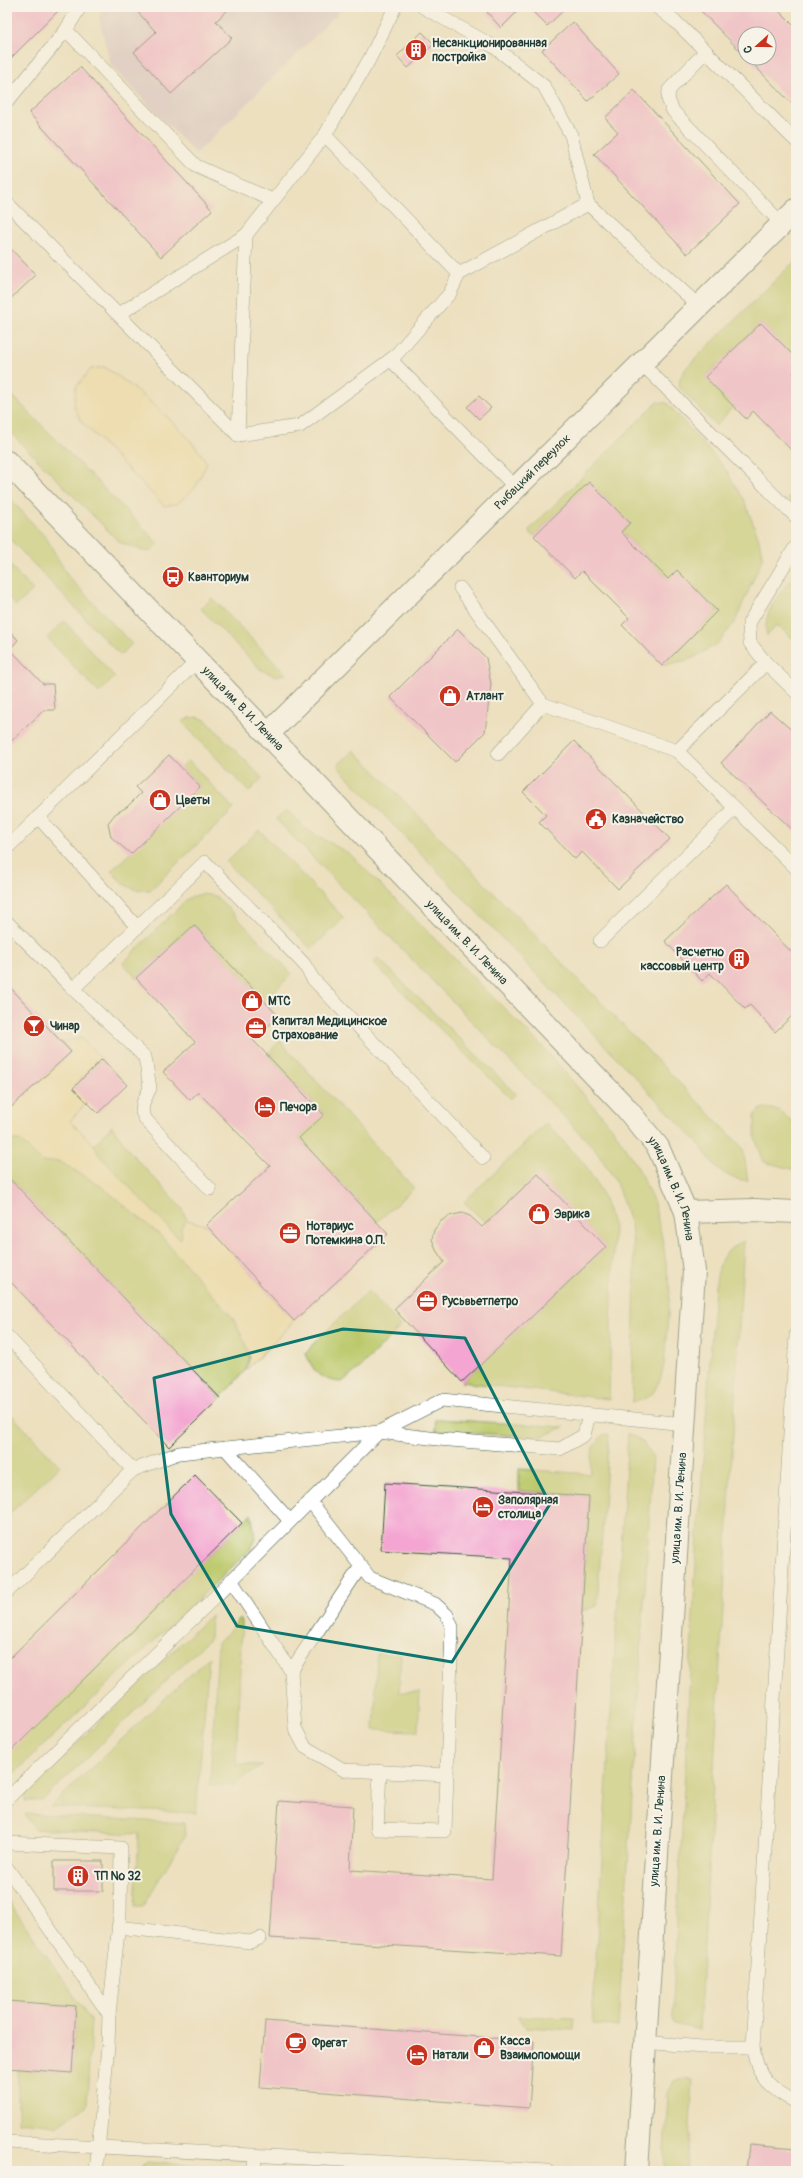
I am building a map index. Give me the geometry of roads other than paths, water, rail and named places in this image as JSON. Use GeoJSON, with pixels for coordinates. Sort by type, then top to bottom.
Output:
{"type":"FeatureCollection","features":[{"type":"Feature","properties":{"kind":"main road","name":"Рыбацкий переулок"},"geometry":{"type":"LineString","coordinates":[[268,733],[641,363],[700,307],[789,217]]}},
{"type":"Feature","properties":{"kind":"main road","name":"улица им. В. И. Ленина"},"geometry":{"type":"LineString","coordinates":[[7,462],[626,1108],[658,1147],[686,1212],[694,1271],[637,2171]]}},
{"type":"Feature","properties":{"kind":"main road"},"geometry":{"type":"LineString","coordinates":[[686,1212],[754,1210],[796,1212]]}},
{"type":"Feature","properties":{"kind":"lane"},"geometry":{"type":"LineString","coordinates":[[7,102],[66,30],[80,7]]}},
{"type":"Feature","properties":{"kind":"lane"},"geometry":{"type":"LineString","coordinates":[[119,314],[246,235],[325,134],[369,60],[395,7]]}},
{"type":"Feature","properties":{"kind":"lane"},"geometry":{"type":"LineString","coordinates":[[423,7],[493,46],[544,86],[571,135],[588,204],[700,307]]}},
{"type":"Feature","properties":{"kind":"lane"},"geometry":{"type":"LineString","coordinates":[[657,7],[675,21],[796,141]]}},
{"type":"Feature","properties":{"kind":"lane"},"geometry":{"type":"LineString","coordinates":[[66,30],[196,166],[272,200]]}},
{"type":"Feature","properties":{"kind":"lane"},"geometry":{"type":"LineString","coordinates":[[706,51],[669,90],[668,99],[673,111],[789,217]]}},
{"type":"Feature","properties":{"kind":"lane"},"geometry":{"type":"LineString","coordinates":[[325,134],[459,274]]}},
{"type":"Feature","properties":{"kind":"lane"},"geometry":{"type":"LineString","coordinates":[[7,203],[238,435]]}},
{"type":"Feature","properties":{"kind":"lane"},"geometry":{"type":"LineString","coordinates":[[238,435],[300,426],[391,360],[450,293],[459,274],[588,204]]}},
{"type":"Feature","properties":{"kind":"lane"},"geometry":{"type":"LineString","coordinates":[[238,435],[246,235]]}},
{"type":"Feature","properties":{"kind":"lane"},"geometry":{"type":"LineString","coordinates":[[391,360],[516,488]]}},
{"type":"Feature","properties":{"kind":"lane"},"geometry":{"type":"LineString","coordinates":[[641,363],[796,517]]}},
{"type":"Feature","properties":{"kind":"lane"},"geometry":{"type":"LineString","coordinates":[[796,546],[749,623],[750,642],[766,664],[796,692]]}},
{"type":"Feature","properties":{"kind":"lane"},"geometry":{"type":"LineString","coordinates":[[460,588],[543,704],[677,750],[796,868]]}},
{"type":"Feature","properties":{"kind":"lane"},"geometry":{"type":"LineString","coordinates":[[7,848],[198,660]]}},
{"type":"Feature","properties":{"kind":"lane"},"geometry":{"type":"LineString","coordinates":[[677,750],[766,664]]}},
{"type":"Feature","properties":{"kind":"lane"},"geometry":{"type":"LineString","coordinates":[[498,754],[543,704]]}},
{"type":"Feature","properties":{"kind":"lane"},"geometry":{"type":"LineString","coordinates":[[600,941],[735,808]]}},
{"type":"Feature","properties":{"kind":"lane"},"geometry":{"type":"LineString","coordinates":[[38,817],[137,927]]}},
{"type":"Feature","properties":{"kind":"lane"},"geometry":{"type":"LineString","coordinates":[[73,989],[205,862],[304,964],[313,979],[483,1158]]}},
{"type":"Feature","properties":{"kind":"lane"},"geometry":{"type":"LineString","coordinates":[[7,922],[73,989],[145,1057],[150,1088],[143,1103],[142,1112],[146,1120],[210,1189]]}},
{"type":"Feature","properties":{"kind":"lane"},"geometry":{"type":"LineString","coordinates":[[796,1335],[753,2048],[755,2062],[760,2075],[783,2096],[796,2102]]}},
{"type":"Feature","properties":{"kind":"lane"},"geometry":{"type":"LineString","coordinates":[[7,1336],[133,1470]]}},
{"type":"Feature","properties":{"kind":"lane"},"geometry":{"type":"LineString","coordinates":[[7,1799],[232,1580],[379,1432],[442,1400],[684,1424]]}},
{"type":"Feature","properties":{"kind":"lane"},"geometry":{"type":"LineString","coordinates":[[7,1592],[133,1470],[179,1453],[379,1432],[560,1449],[584,1435],[589,1415]]}},
{"type":"Feature","properties":{"kind":"lane"},"geometry":{"type":"LineString","coordinates":[[225,1448],[290,1521]]}},
{"type":"Feature","properties":{"kind":"lane"},"geometry":{"type":"LineString","coordinates":[[310,1501],[370,1578],[435,1604],[447,1616],[452,1627],[445,1831],[377,1829],[380,1771]]}},
{"type":"Feature","properties":{"kind":"lane"},"geometry":{"type":"LineString","coordinates":[[291,1671],[361,1566]]}},
{"type":"Feature","properties":{"kind":"lane"},"geometry":{"type":"LineString","coordinates":[[232,1580],[291,1671],[295,1728],[305,1746],[344,1770],[447,1775]]}},
{"type":"Feature","properties":{"kind":"lane"},"geometry":{"type":"LineString","coordinates":[[7,1843],[121,1848],[120,1914],[109,2014],[108,2046],[96,2171]]}},
{"type":"Feature","properties":{"kind":"lane"},"geometry":{"type":"LineString","coordinates":[[7,1868],[109,2014]]}},
{"type":"Feature","properties":{"kind":"lane"},"geometry":{"type":"LineString","coordinates":[[118,1927],[250,1942],[260,1938]]}},
{"type":"Feature","properties":{"kind":"lane"},"geometry":{"type":"LineString","coordinates":[[644,2042],[702,2047],[753,2048]]}},
{"type":"Feature","properties":{"kind":"lane"},"geometry":{"type":"LineString","coordinates":[[7,2142],[548,2171]]}},
{"type":"Feature","properties":{"kind":"lane"},"geometry":{"type":"LineString","coordinates":[[254,2171],[255,2156]]}},
{"type":"Feature","properties":{"kind":"place","name":"Несанкционированная постройка"},"geometry":{"type":"Point","coordinates":[416,50]}},
{"type":"Feature","properties":{"kind":"place","name":"Кванториум"},"geometry":{"type":"Point","coordinates":[173,577]}},
{"type":"Feature","properties":{"kind":"place","name":"Атлант"},"geometry":{"type":"Point","coordinates":[450,696]}},
{"type":"Feature","properties":{"kind":"place","name":"Цветы"},"geometry":{"type":"Point","coordinates":[160,800]}},
{"type":"Feature","properties":{"kind":"place","name":"Казначейство"},"geometry":{"type":"Point","coordinates":[596,819]}},
{"type":"Feature","properties":{"kind":"place","name":"Расчетно кассовый центр"},"geometry":{"type":"Point","coordinates":[739,959]}},
{"type":"Feature","properties":{"kind":"place","name":"МТС"},"geometry":{"type":"Point","coordinates":[252,1001]}},
{"type":"Feature","properties":{"kind":"place","name":"Чинар"},"geometry":{"type":"Point","coordinates":[34,1026]}},
{"type":"Feature","properties":{"kind":"place","name":"Капитал Медицинское Страхование"},"geometry":{"type":"Point","coordinates":[256,1028]}},
{"type":"Feature","properties":{"kind":"place","name":"Печора"},"geometry":{"type":"Point","coordinates":[265,1107]}},
{"type":"Feature","properties":{"kind":"place","name":"Эврика"},"geometry":{"type":"Point","coordinates":[539,1214]}},
{"type":"Feature","properties":{"kind":"place","name":"Нотариус Потемкина О.П."},"geometry":{"type":"Point","coordinates":[290,1233]}},
{"type":"Feature","properties":{"kind":"place","name":"Русьвьетпетро"},"geometry":{"type":"Point","coordinates":[427,1301]}},
{"type":"Feature","properties":{"kind":"place","name":"Заполярная столица"},"geometry":{"type":"Point","coordinates":[483,1507]}},
{"type":"Feature","properties":{"kind":"place","name":"ТП № 32"},"geometry":{"type":"Point","coordinates":[78,1876]}},
{"type":"Feature","properties":{"kind":"place","name":"Фрегат"},"geometry":{"type":"Point","coordinates":[296,2043]}},
{"type":"Feature","properties":{"kind":"place","name":"Касса Взаимопомощи"},"geometry":{"type":"Point","coordinates":[484,2048]}},
{"type":"Feature","properties":{"kind":"place","name":"Натали"},"geometry":{"type":"Point","coordinates":[417,2055]}}]}
